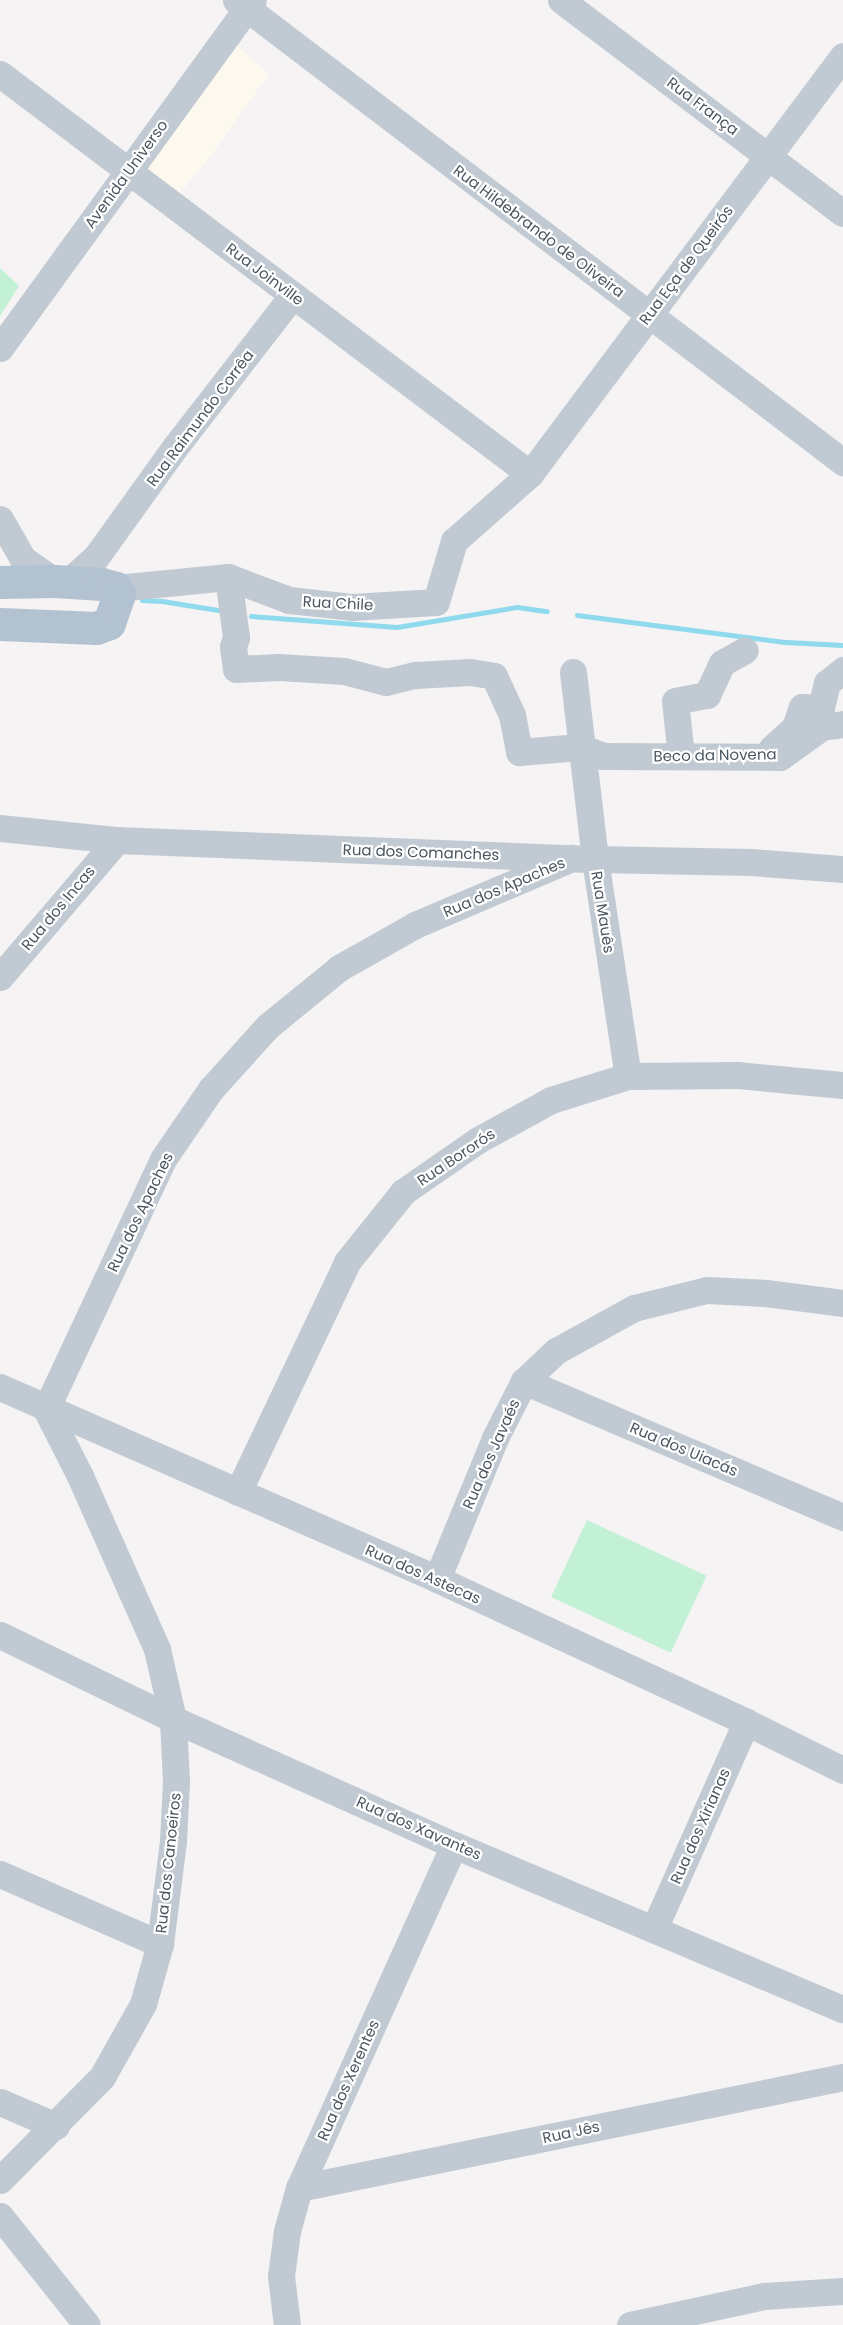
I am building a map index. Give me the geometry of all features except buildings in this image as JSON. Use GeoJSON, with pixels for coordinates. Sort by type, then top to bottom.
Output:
{"type":"FeatureCollection","features":[{"type":"Feature","properties":{"kind":"main road"},"geometry":{"type":"LineString","coordinates":[[0,582],[61,582],[109,586],[119,594],[109,623],[96,628],[0,624]]}},
{"type":"Feature","properties":{"kind":"street","name":"Rua França"},"geometry":{"type":"LineString","coordinates":[[561,0],[843,213]]}},
{"type":"Feature","properties":{"kind":"street","name":"Avenida Universo"},"geometry":{"type":"LineString","coordinates":[[0,348],[128,172],[245,3]]}},
{"type":"Feature","properties":{"kind":"street","name":"Rua Hildebrando de Oliveira"},"geometry":{"type":"LineString","coordinates":[[245,3],[843,462]]}},
{"type":"Feature","properties":{"kind":"street","name":"Rua Eça de Queirós"},"geometry":{"type":"LineString","coordinates":[[530,474],[843,56]]}},
{"type":"Feature","properties":{"kind":"street","name":"Rua Joinville"},"geometry":{"type":"LineString","coordinates":[[0,74],[530,474]]}},
{"type":"Feature","properties":{"kind":"street","name":"Rua Raimundo Corrêa"},"geometry":{"type":"LineString","coordinates":[[61,582],[96,557],[175,447],[293,295]]}},
{"type":"Feature","properties":{"kind":"street","name":"Rua Chile"},"geometry":{"type":"LineString","coordinates":[[109,586],[228,577],[289,600],[352,607],[436,602],[454,541],[530,474]]}},
{"type":"Feature","properties":{"kind":"street"},"geometry":{"type":"LineString","coordinates":[[0,519],[23,559],[61,582]]}},
{"type":"Feature","properties":{"kind":"street","name":"Rua Raimundo Corrêa"},"geometry":{"type":"LineString","coordinates":[[108,542],[109,586]]}},
{"type":"Feature","properties":{"kind":"street"},"geometry":{"type":"LineString","coordinates":[[228,577],[236,637],[233,647],[236,669],[344,671],[386,682],[415,675],[470,672],[494,676],[512,716],[519,752],[580,747]]}},
{"type":"Feature","properties":{"kind":"street"},"geometry":{"type":"LineString","coordinates":[[0,624],[0,631]]}},
{"type":"Feature","properties":{"kind":"street"},"geometry":{"type":"LineString","coordinates":[[681,756],[675,701],[707,695],[722,663],[745,650]]}},
{"type":"Feature","properties":{"kind":"street"},"geometry":{"type":"LineString","coordinates":[[762,756],[795,727],[802,707],[821,708],[827,683],[843,670]]}},
{"type":"Feature","properties":{"kind":"street","name":"Rua Mauês"},"geometry":{"type":"LineString","coordinates":[[573,672],[580,747],[584,858],[628,1076]]}},
{"type":"Feature","properties":{"kind":"street","name":"Beco da Novena"},"geometry":{"type":"LineString","coordinates":[[580,747],[603,756],[780,757],[822,727],[843,724]]}},
{"type":"Feature","properties":{"kind":"street","name":"Rua dos Comanches"},"geometry":{"type":"LineString","coordinates":[[0,828],[117,840],[750,862],[843,869]]}},
{"type":"Feature","properties":{"kind":"street","name":"Rua dos Incas"},"geometry":{"type":"LineString","coordinates":[[0,977],[117,840]]}},
{"type":"Feature","properties":{"kind":"street","name":"Rua dos Apaches"},"geometry":{"type":"LineString","coordinates":[[46,1409],[163,1159],[212,1089],[268,1026],[339,968],[415,925],[584,858]]}},
{"type":"Feature","properties":{"kind":"street","name":"Rua Bororós"},"geometry":{"type":"LineString","coordinates":[[238,1492],[346,1262],[404,1192],[478,1140],[551,1100],[628,1076],[737,1075],[843,1085]]}},
{"type":"Feature","properties":{"kind":"street","name":"Rua dos Javaés"},"geometry":{"type":"LineString","coordinates":[[437,1579],[495,1438],[524,1380],[556,1351],[634,1308],[707,1290],[766,1293],[843,1303]]}},
{"type":"Feature","properties":{"kind":"street","name":"Rua dos Uiacás"},"geometry":{"type":"LineString","coordinates":[[524,1380],[843,1517]]}},
{"type":"Feature","properties":{"kind":"street","name":"Rua dos Astecas"},"geometry":{"type":"LineString","coordinates":[[0,1387],[437,1579],[746,1722],[843,1770]]}},
{"type":"Feature","properties":{"kind":"street","name":"Rua dos Canoeiros"},"geometry":{"type":"LineString","coordinates":[[0,2180],[102,2077],[143,2004],[160,1944],[173,1842],[176,1781],[173,1719],[157,1649],[79,1474],[46,1409]]}},
{"type":"Feature","properties":{"kind":"street","name":"Rua dos Xavantes"},"geometry":{"type":"LineString","coordinates":[[0,1635],[173,1719],[454,1845],[843,2009]]}},
{"type":"Feature","properties":{"kind":"street","name":"Rua dos Xirianas"},"geometry":{"type":"LineString","coordinates":[[654,1929],[746,1722]]}},
{"type":"Feature","properties":{"kind":"street","name":"Rua dos Xerentes"},"geometry":{"type":"LineString","coordinates":[[287,2325],[281,2276],[287,2231],[299,2188],[454,1845]]}},
{"type":"Feature","properties":{"kind":"street"},"geometry":{"type":"LineString","coordinates":[[0,1875],[160,1944]]}},
{"type":"Feature","properties":{"kind":"street","name":"Rua Jês"},"geometry":{"type":"LineString","coordinates":[[299,2188],[843,2077]]}},
{"type":"Feature","properties":{"kind":"street"},"geometry":{"type":"LineString","coordinates":[[0,2102],[56,2126]]}},
{"type":"Feature","properties":{"kind":"street"},"geometry":{"type":"LineString","coordinates":[[0,2216],[87,2325]]}},
{"type":"Feature","properties":{"kind":"street"},"geometry":{"type":"LineString","coordinates":[[630,2325],[764,2296],[843,2291]]}},
{"type":"Feature","properties":{"kind":"shaded area"},"geometry":{"type":"Polygon","coordinates":[[[236,45],[269,74],[210,157],[179,194],[143,167],[236,45]]]}},
{"type":"Feature","properties":{"kind":"green space"},"geometry":{"type":"Polygon","coordinates":[[[0,268],[19,286],[0,316],[0,268]]]}},
{"type":"Feature","properties":{"kind":"green space"},"geometry":{"type":"Polygon","coordinates":[[[587,1520],[707,1576],[671,1653],[551,1597],[587,1520]]]}},
{"type":"Feature","properties":{"kind":"waterway"},"geometry":{"type":"LineString","coordinates":[[142,600],[224,611]]}},
{"type":"Feature","properties":{"kind":"waterway"},"geometry":{"type":"LineString","coordinates":[[251,616],[397,627],[517,607],[547,611]]}},
{"type":"Feature","properties":{"kind":"waterway"},"geometry":{"type":"LineString","coordinates":[[577,615],[786,642],[843,645]]}}]}
